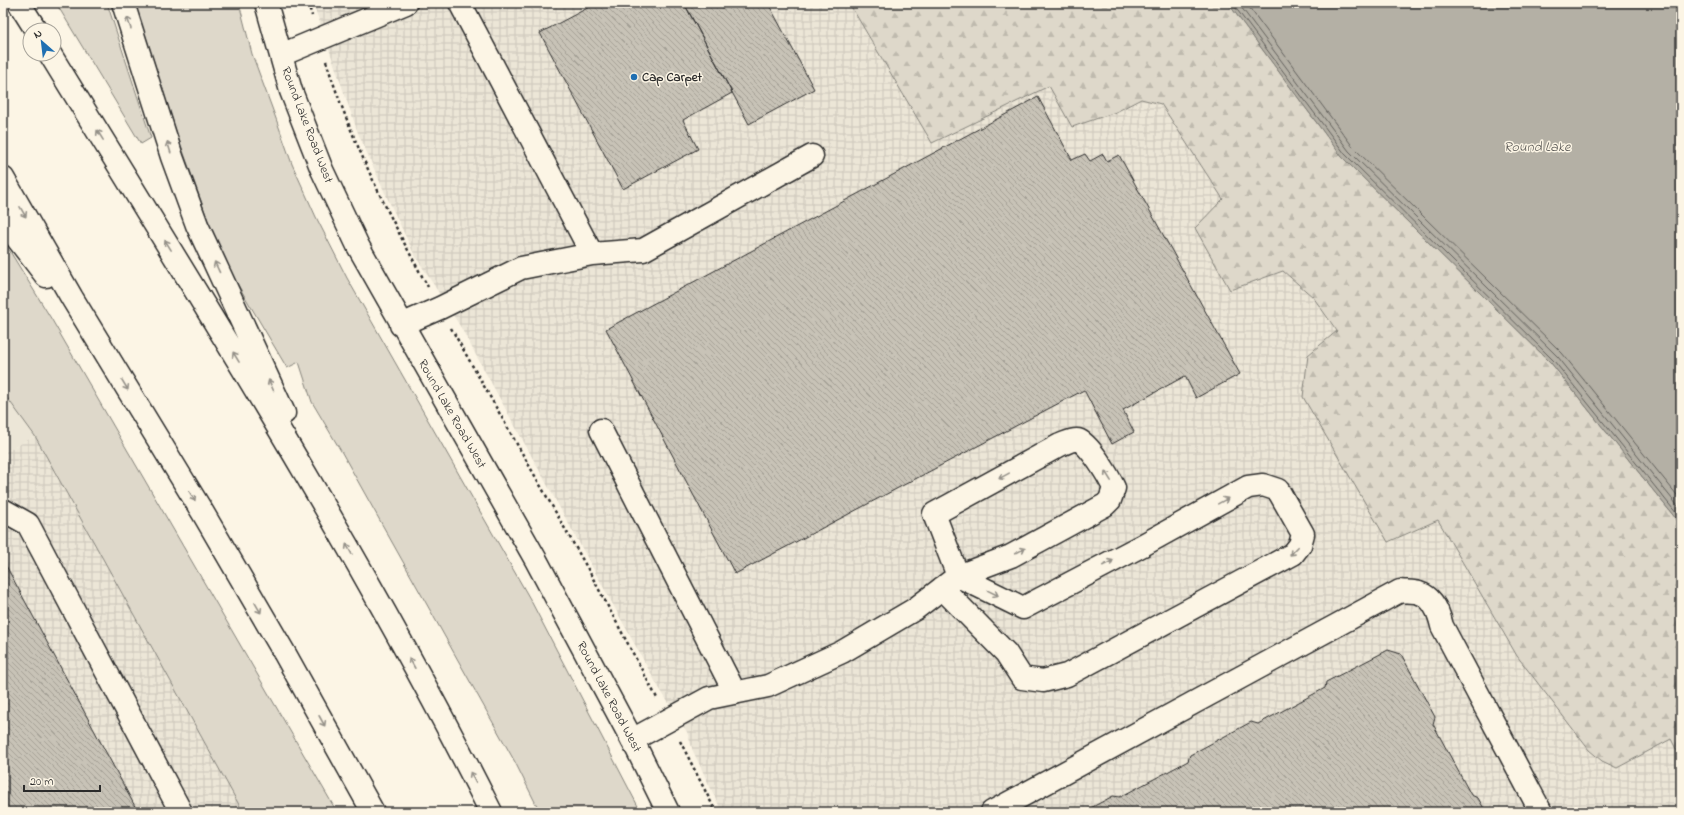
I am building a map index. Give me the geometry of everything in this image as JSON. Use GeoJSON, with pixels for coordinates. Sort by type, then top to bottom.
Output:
{"type":"FeatureCollection","features":[{"type":"Feature","properties":{"kind":"main road"},"geometry":{"type":"LineString","coordinates":[[19,3],[31,22]]}},
{"type":"Feature","properties":{"kind":"main road"},"geometry":{"type":"LineString","coordinates":[[123,3],[172,157],[197,225],[334,523]]}},
{"type":"Feature","properties":{"kind":"main road","name":"Round Lake Road West"},"geometry":{"type":"LineString","coordinates":[[266,3],[291,91],[322,170],[358,246],[401,325],[536,560],[632,740],[668,812]]}},
{"type":"Feature","properties":{"kind":"main road"},"geometry":{"type":"LineString","coordinates":[[280,55],[406,3]]}},
{"type":"Feature","properties":{"kind":"main road"},"geometry":{"type":"LineString","coordinates":[[460,3],[592,254]]}},
{"type":"Feature","properties":{"kind":"main road"},"geometry":{"type":"LineString","coordinates":[[55,62],[237,358],[334,523],[428,691],[491,812]]}},
{"type":"Feature","properties":{"kind":"main road"},"geometry":{"type":"LineString","coordinates":[[401,325],[440,308],[521,268],[592,254],[643,250],[812,156]]}},
{"type":"Feature","properties":{"kind":"main road"},"geometry":{"type":"LineString","coordinates":[[3,178],[105,352],[203,513],[373,812]]}},
{"type":"Feature","properties":{"kind":"main road"},"geometry":{"type":"LineString","coordinates":[[3,220],[105,352]]}},
{"type":"Feature","properties":{"kind":"main road"},"geometry":{"type":"LineString","coordinates":[[601,430],[735,693]]}},
{"type":"Feature","properties":{"kind":"main road"},"geometry":{"type":"LineString","coordinates":[[632,740],[709,698],[768,686],[842,652],[915,609],[950,582],[1011,556],[1105,505],[1110,500],[1114,488],[1109,478],[1087,446],[1079,440],[1072,440],[1060,445],[934,514],[950,582],[1006,653],[1022,678],[1043,681],[1066,675],[1292,554],[1300,545],[1303,534],[1278,490],[1263,485],[1248,486],[1143,545],[1022,608],[950,582]]}},
{"type":"Feature","properties":{"kind":"main road"},"geometry":{"type":"LineString","coordinates":[[3,510],[28,524],[181,812]]}},
{"type":"Feature","properties":{"kind":"main road"},"geometry":{"type":"LineString","coordinates":[[992,812],[1400,591],[1420,593],[1431,600],[1439,613],[1442,626],[1540,812]]}},
{"type":"Feature","properties":{"kind":"path"},"geometry":{"type":"LineString","coordinates":[[308,3],[333,85],[379,194],[405,246],[589,571],[716,812]]}},
{"type":"Feature","properties":{"kind":"shaded area"},"geometry":{"type":"Polygon","coordinates":[[[313,3],[851,3],[852,8],[932,143],[1049,86],[1116,112],[1141,99],[1161,104],[1223,199],[1230,290],[1283,271],[1313,297],[1337,332],[1308,355],[1389,542],[1438,520],[1517,656],[1589,750],[1617,768],[1671,739],[1681,759],[1681,812],[722,812],[693,751],[687,732],[656,683],[460,326],[414,254],[358,133],[313,3]]]}},
{"type":"Feature","properties":{"kind":"shaded area"},"geometry":{"type":"Polygon","coordinates":[[[3,392],[35,436],[3,453],[3,392]]]}},
{"type":"Feature","properties":{"kind":"shaded area"},"geometry":{"type":"Polygon","coordinates":[[[35,436],[243,812],[3,812],[3,453],[35,436]]]}},
{"type":"Feature","properties":{"kind":"green space"},"geometry":{"type":"Polygon","coordinates":[[[56,3],[107,3],[151,138],[141,144],[56,3]]]}},
{"type":"Feature","properties":{"kind":"green space"},"geometry":{"type":"Polygon","coordinates":[[[135,3],[239,3],[252,54],[292,164],[316,217],[347,278],[530,599],[641,812],[540,812],[515,762],[312,402],[299,362],[287,368],[228,268],[211,229],[176,131],[135,3]]]}},
{"type":"Feature","properties":{"kind":"green space"},"geometry":{"type":"Polygon","coordinates":[[[851,3],[1228,3],[1342,157],[1551,363],[1681,525],[1681,759],[1671,739],[1617,768],[1602,761],[1589,750],[1517,656],[1438,520],[1388,542],[1303,397],[1308,355],[1337,331],[1313,297],[1283,271],[1230,290],[1195,228],[1223,199],[1161,104],[1141,99],[1116,112],[1072,127],[1049,86],[932,143],[852,8],[851,3]]]}},
{"type":"Feature","properties":{"kind":"green space"},"geometry":{"type":"Polygon","coordinates":[[[3,240],[52,320],[337,812],[243,812],[35,436],[3,392],[3,240]]]}},
{"type":"Feature","properties":{"kind":"water","name":"Round Lake"},"geometry":{"type":"Polygon","coordinates":[[[1228,3],[1681,3],[1681,525],[1551,363],[1342,157],[1228,3]]]}},
{"type":"Feature","properties":{"kind":"building"},"geometry":{"type":"Polygon","coordinates":[[[597,3],[684,3],[732,93],[683,120],[698,149],[623,189],[540,33],[597,3]]]}},
{"type":"Feature","properties":{"kind":"building"},"geometry":{"type":"Polygon","coordinates":[[[684,3],[768,3],[814,89],[749,124],[684,3]]]}},
{"type":"Feature","properties":{"kind":"building"},"geometry":{"type":"Polygon","coordinates":[[[1038,97],[1072,160],[1085,154],[1090,161],[1103,154],[1107,161],[1119,155],[1240,374],[1196,398],[1185,376],[1123,410],[1134,432],[1112,444],[1084,390],[735,574],[606,329],[1038,97]]]}},
{"type":"Feature","properties":{"kind":"building"},"geometry":{"type":"Polygon","coordinates":[[[3,560],[138,812],[3,812],[3,560]]]}},
{"type":"Feature","properties":{"kind":"building"},"geometry":{"type":"Polygon","coordinates":[[[1388,650],[1401,654],[1435,717],[1433,724],[1471,795],[1478,798],[1486,812],[1083,812],[1113,796],[1120,797],[1188,761],[1190,755],[1251,722],[1258,724],[1325,688],[1326,682],[1388,650]]]}},
{"type":"Feature","properties":{"kind":"place","name":"Cap Carpet"},"geometry":{"type":"Point","coordinates":[634,77]}}]}
